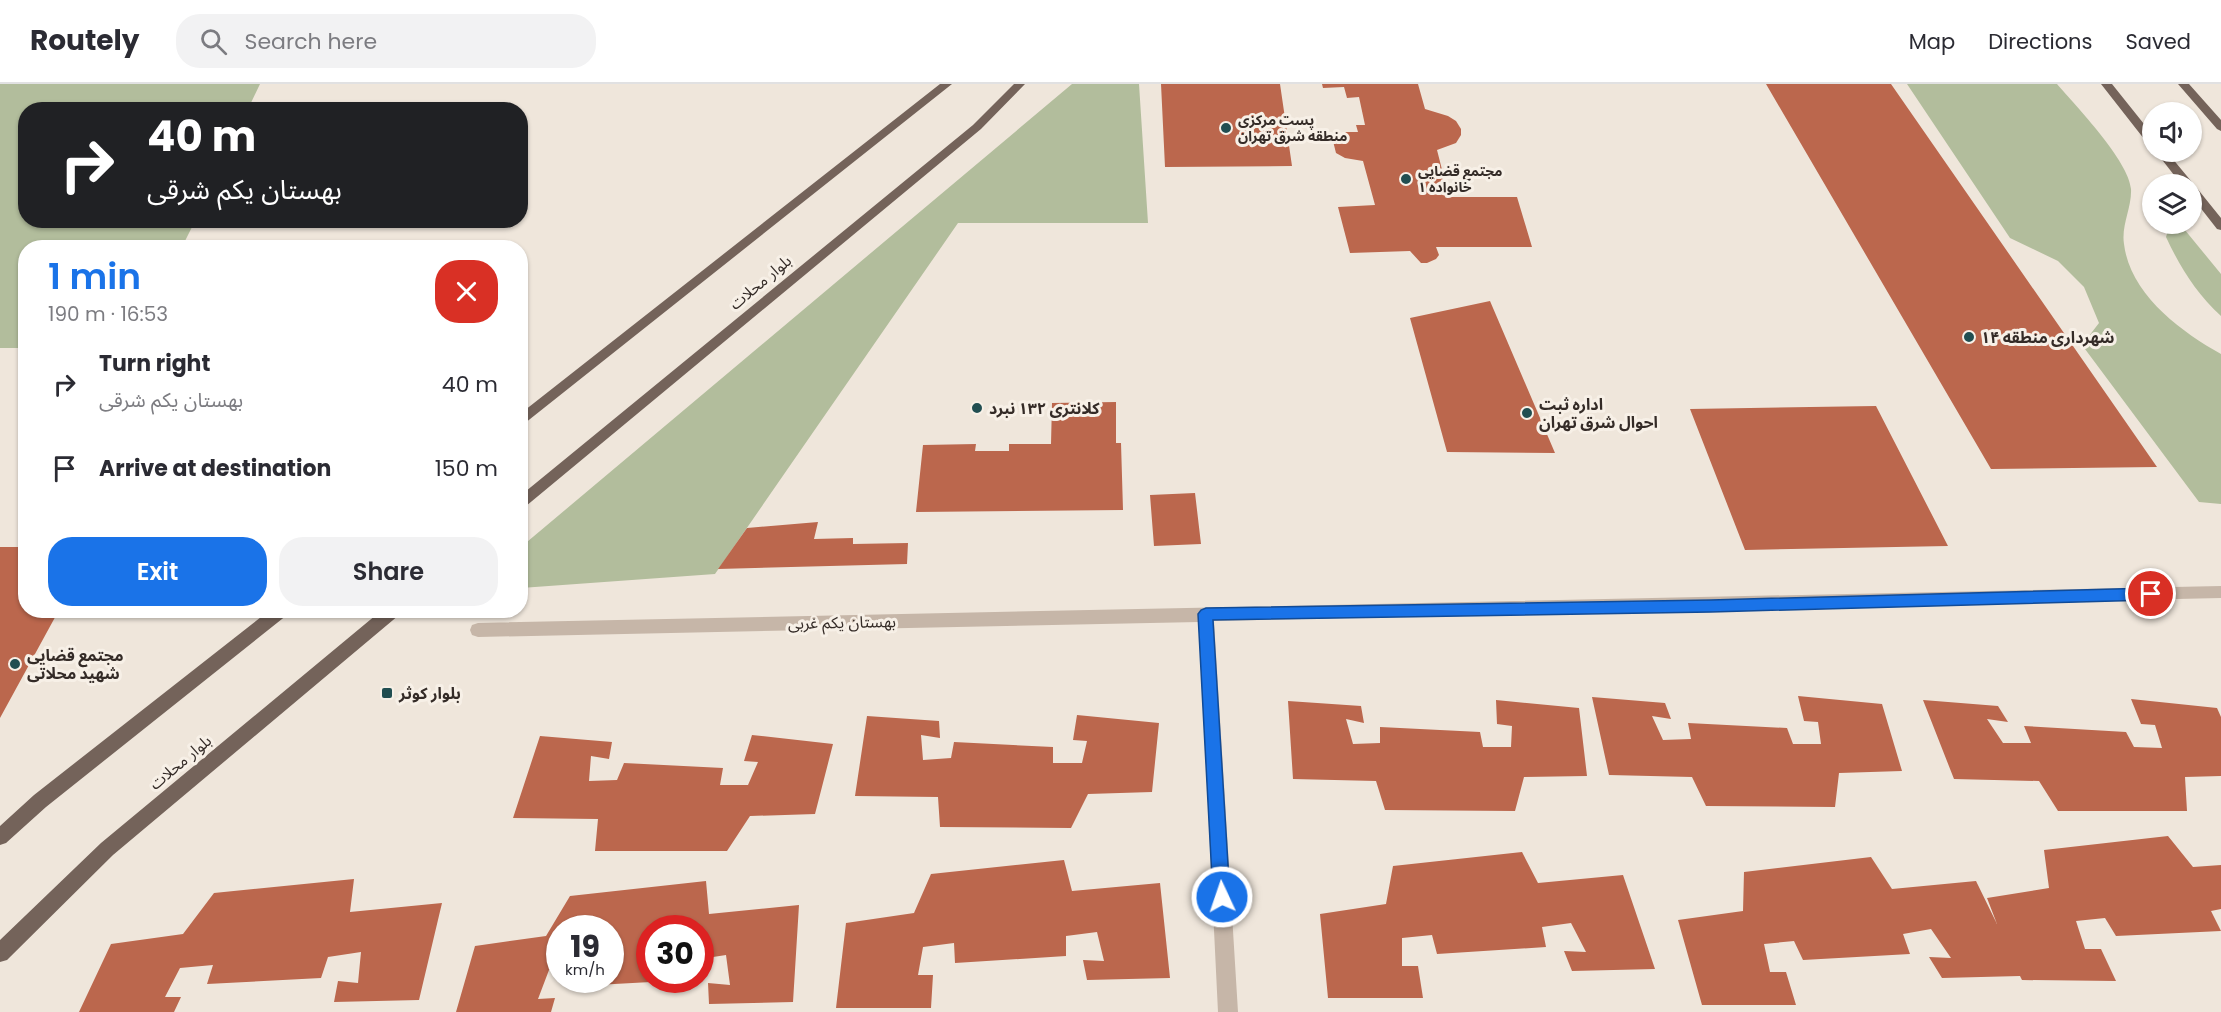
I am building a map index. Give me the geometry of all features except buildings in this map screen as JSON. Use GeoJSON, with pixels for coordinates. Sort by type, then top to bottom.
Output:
{"type":"FeatureCollection","features":[{"type":"Feature","properties":{"kind":"main road"},"geometry":{"type":"LineString","coordinates":[[528,416],[947,84]]}},
{"type":"Feature","properties":{"kind":"main road","name":"بلوار محلات"},"geometry":{"type":"LineString","coordinates":[[528,498],[977,127],[1020,84]]}},
{"type":"Feature","properties":{"kind":"main road"},"geometry":{"type":"LineString","coordinates":[[2106,84],[2142,129]]}},
{"type":"Feature","properties":{"kind":"main road"},"geometry":{"type":"LineString","coordinates":[[2183,84],[2221,127]]}},
{"type":"Feature","properties":{"kind":"main road"},"geometry":{"type":"LineString","coordinates":[[2169,162],[2179,174]]}},
{"type":"Feature","properties":{"kind":"main road"},"geometry":{"type":"LineString","coordinates":[[2202,202],[2221,226]]}},
{"type":"Feature","properties":{"kind":"main road"},"geometry":{"type":"LineString","coordinates":[[0,837],[40,801],[272,618]]}},
{"type":"Feature","properties":{"kind":"main road","name":"بلوار محلات"},"geometry":{"type":"LineString","coordinates":[[0,953],[107,849],[384,618]]}},
{"type":"Feature","properties":{"kind":"street","name":"بهستان یکم غربی"},"geometry":{"type":"LineString","coordinates":[[478,630],[1206,614],[1711,606],[2221,592]]}},
{"type":"Feature","properties":{"kind":"street"},"geometry":{"type":"LineString","coordinates":[[1206,614],[1228,1012]]}},
{"type":"Feature","properties":{"kind":"green space"},"geometry":{"type":"Polygon","coordinates":[[[0,84],[260,84],[251,102],[18,102],[18,228],[192,228],[186,240],[18,240],[18,348],[0,348],[0,84]]]}},
{"type":"Feature","properties":{"kind":"green space"},"geometry":{"type":"Polygon","coordinates":[[[1072,84],[1139,84],[1148,223],[958,223],[715,574],[528,587],[528,541],[1072,84]]]}},
{"type":"Feature","properties":{"kind":"green space"},"geometry":{"type":"Polygon","coordinates":[[[1907,84],[2057,84],[2112,149],[2128,177],[2131,189],[2123,237],[2128,262],[2136,279],[2159,309],[2189,334],[2221,354],[2221,504],[2199,502],[2082,345],[2099,323],[2084,287],[2058,261],[2010,238],[1907,84]]]}},
{"type":"Feature","properties":{"kind":"green space"},"geometry":{"type":"Polygon","coordinates":[[[2167,234],[2188,234],[2221,274],[2221,316],[2189,279],[2166,237],[2167,234]]]}},
{"type":"Feature","properties":{"kind":"place","name":"پست مرکزی منطقه شرق تهران"},"geometry":{"type":"Point","coordinates":[1226,128]}},
{"type":"Feature","properties":{"kind":"place","name":"مجتمع قضایی خانواده ۱"},"geometry":{"type":"Point","coordinates":[1406,179]}},
{"type":"Feature","properties":{"kind":"place","name":"شهرداری منطقه ۱۴"},"geometry":{"type":"Point","coordinates":[1969,337]}},
{"type":"Feature","properties":{"kind":"place","name":"کلانتری ۱۳۲ نبرد"},"geometry":{"type":"Point","coordinates":[977,408]}},
{"type":"Feature","properties":{"kind":"place","name":"اداره ثبت احوال شرق تهران"},"geometry":{"type":"Point","coordinates":[1527,413]}},
{"type":"Feature","properties":{"kind":"place","name":"مجتمع قضایی شهید محلاتی"},"geometry":{"type":"Point","coordinates":[15,664]}},
{"type":"Feature","properties":{"kind":"place","name":"بلوار کوثر"},"geometry":{"type":"Point","coordinates":[387,693]}},
{"type":"Feature","properties":{"kind":"route"},"geometry":{"type":"LineString","coordinates":[[1222,897],[1206,614],[1711,606],[2151,594]]}}]}
